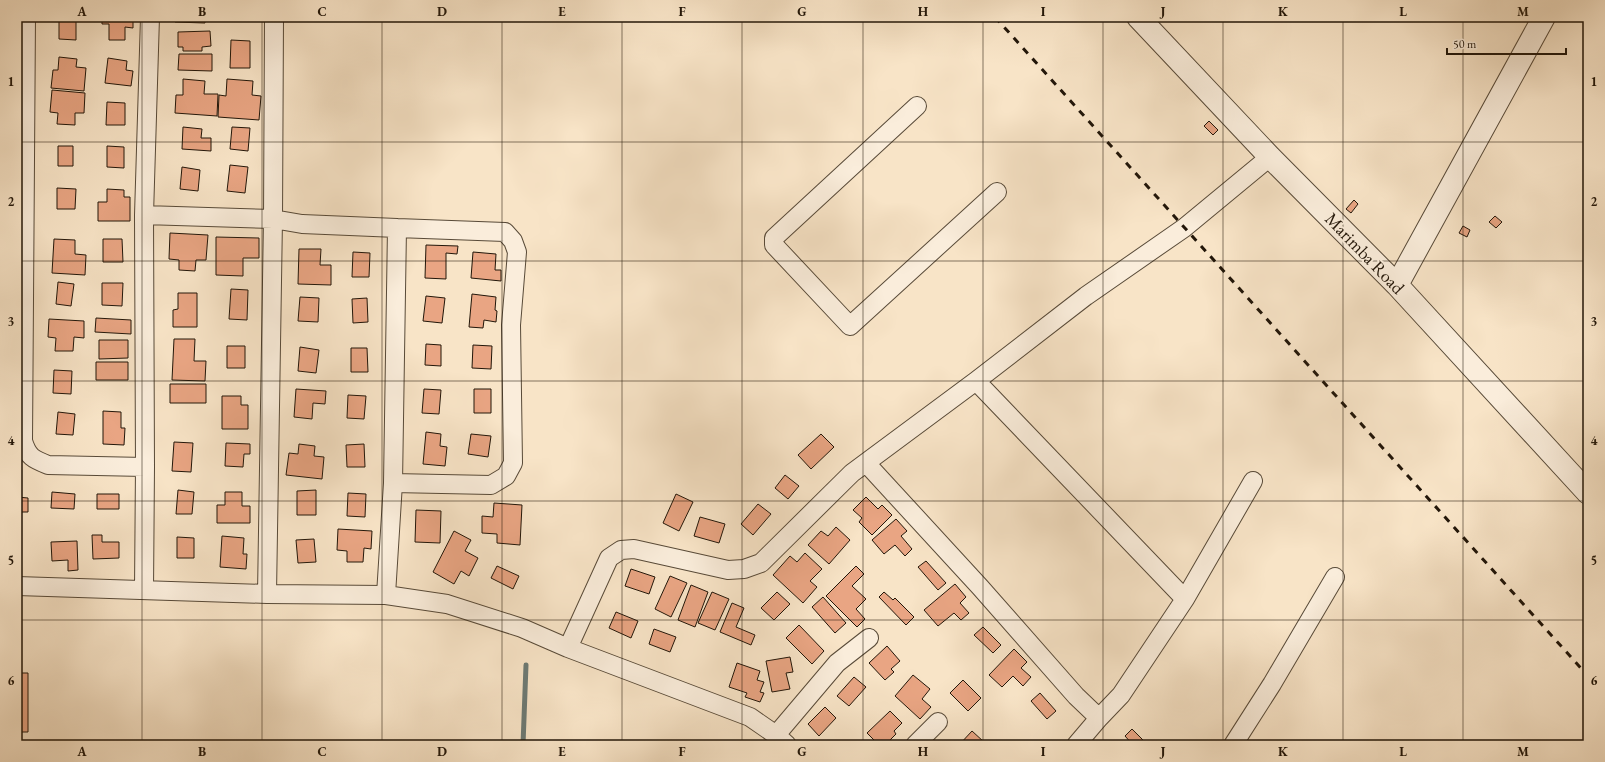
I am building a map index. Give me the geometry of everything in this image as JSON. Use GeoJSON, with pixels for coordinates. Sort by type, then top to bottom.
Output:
{"type":"FeatureCollection","features":[{"type":"Feature","properties":{"kind":"street"},"geometry":{"type":"LineString","coordinates":[[26,17],[23,441],[27,453],[36,460],[48,465],[145,468]]}},
{"type":"Feature","properties":{"kind":"street"},"geometry":{"type":"LineString","coordinates":[[144,590],[144,215],[150,17]]}},
{"type":"Feature","properties":{"kind":"street"},"geometry":{"type":"LineString","coordinates":[[267,594],[273,219],[274,17]]}},
{"type":"Feature","properties":{"kind":"street","name":"Marimba Road"},"geometry":{"type":"LineString","coordinates":[[1138,17],[1270,157],[1397,285],[1588,493]]}},
{"type":"Feature","properties":{"kind":"street"},"geometry":{"type":"LineString","coordinates":[[1397,285],[1544,17]]}},
{"type":"Feature","properties":{"kind":"street"},"geometry":{"type":"LineString","coordinates":[[917,106],[774,238],[774,245],[850,326],[997,192]]}},
{"type":"Feature","properties":{"kind":"street"},"geometry":{"type":"LineString","coordinates":[[568,648],[609,558],[621,550],[634,549],[728,570],[744,569],[761,563],[852,473],[976,381],[1086,296],[1184,228],[1270,157]]}},
{"type":"Feature","properties":{"kind":"street"},"geometry":{"type":"LineString","coordinates":[[144,215],[273,219],[302,224],[505,232],[513,241],[516,252],[512,325],[513,463],[506,476],[491,485],[393,483]]}},
{"type":"Feature","properties":{"kind":"street"},"geometry":{"type":"LineString","coordinates":[[386,595],[393,483],[397,228]]}},
{"type":"Feature","properties":{"kind":"street"},"geometry":{"type":"LineString","coordinates":[[976,381],[1185,599]]}},
{"type":"Feature","properties":{"kind":"street"},"geometry":{"type":"LineString","coordinates":[[866,463],[980,586],[1076,696],[1099,718]]}},
{"type":"Feature","properties":{"kind":"street"},"geometry":{"type":"LineString","coordinates":[[1076,745],[1121,695],[1185,599],[1253,480]]}},
{"type":"Feature","properties":{"kind":"street"},"geometry":{"type":"LineString","coordinates":[[1233,745],[1272,684],[1335,577]]}},
{"type":"Feature","properties":{"kind":"street"},"geometry":{"type":"LineString","coordinates":[[17,586],[267,594],[386,595],[447,604],[522,628],[568,648],[750,717],[781,740],[837,663],[868,638]]}},
{"type":"Feature","properties":{"kind":"street"},"geometry":{"type":"LineString","coordinates":[[915,745],[938,722]]}},
{"type":"Feature","properties":{"kind":"building"},"geometry":{"type":"Polygon","coordinates":[[[59,17],[76,17],[76,40],[59,39],[59,17]]]}},
{"type":"Feature","properties":{"kind":"building"},"geometry":{"type":"Polygon","coordinates":[[[102,17],[133,17],[133,28],[125,27],[125,40],[109,40],[109,24],[102,24],[102,17]]]}},
{"type":"Feature","properties":{"kind":"building"},"geometry":{"type":"Polygon","coordinates":[[[175,17],[205,17],[205,23],[175,22],[175,17]]]}},
{"type":"Feature","properties":{"kind":"building"},"geometry":{"type":"Polygon","coordinates":[[[231,17],[250,17],[250,21],[231,21],[231,17]]]}},
{"type":"Feature","properties":{"kind":"building"},"geometry":{"type":"Polygon","coordinates":[[[210,31],[211,46],[202,47],[202,51],[183,51],[183,47],[178,47],[178,32],[210,31]]]}},
{"type":"Feature","properties":{"kind":"building"},"geometry":{"type":"Polygon","coordinates":[[[231,40],[250,41],[250,68],[230,68],[231,40]]]}},
{"type":"Feature","properties":{"kind":"building"},"geometry":{"type":"Polygon","coordinates":[[[179,54],[212,54],[212,71],[178,70],[179,54]]]}},
{"type":"Feature","properties":{"kind":"building"},"geometry":{"type":"Polygon","coordinates":[[[59,57],[77,59],[76,67],[86,68],[84,91],[51,88],[53,70],[58,70],[59,57]]]}},
{"type":"Feature","properties":{"kind":"building"},"geometry":{"type":"Polygon","coordinates":[[[108,58],[127,61],[126,70],[133,71],[131,86],[105,83],[108,58]]]}},
{"type":"Feature","properties":{"kind":"building"},"geometry":{"type":"Polygon","coordinates":[[[183,79],[205,81],[204,94],[218,94],[217,116],[175,113],[176,95],[183,95],[183,79]]]}},
{"type":"Feature","properties":{"kind":"building"},"geometry":{"type":"Polygon","coordinates":[[[227,79],[253,81],[252,95],[261,96],[259,120],[218,117],[219,95],[226,96],[227,79]]]}},
{"type":"Feature","properties":{"kind":"building"},"geometry":{"type":"Polygon","coordinates":[[[52,90],[85,93],[84,113],[75,113],[75,125],[57,124],[58,113],[50,112],[52,90]]]}},
{"type":"Feature","properties":{"kind":"building"},"geometry":{"type":"Polygon","coordinates":[[[107,102],[125,103],[125,125],[106,125],[107,102]]]}},
{"type":"Feature","properties":{"kind":"building"},"geometry":{"type":"Polygon","coordinates":[[[1209,121],[1218,130],[1213,135],[1204,126],[1209,121]]]}},
{"type":"Feature","properties":{"kind":"building"},"geometry":{"type":"Polygon","coordinates":[[[183,127],[202,129],[201,138],[211,138],[211,151],[182,149],[183,127]]]}},
{"type":"Feature","properties":{"kind":"building"},"geometry":{"type":"Polygon","coordinates":[[[232,127],[250,128],[248,151],[230,149],[232,127]]]}},
{"type":"Feature","properties":{"kind":"building"},"geometry":{"type":"Polygon","coordinates":[[[58,146],[73,146],[73,166],[58,166],[58,146]]]}},
{"type":"Feature","properties":{"kind":"building"},"geometry":{"type":"Polygon","coordinates":[[[107,146],[124,147],[124,168],[107,167],[107,146]]]}},
{"type":"Feature","properties":{"kind":"building"},"geometry":{"type":"Polygon","coordinates":[[[230,165],[248,167],[245,193],[227,191],[230,165]]]}},
{"type":"Feature","properties":{"kind":"building"},"geometry":{"type":"Polygon","coordinates":[[[182,167],[200,170],[198,191],[180,189],[182,167]]]}},
{"type":"Feature","properties":{"kind":"building"},"geometry":{"type":"Polygon","coordinates":[[[57,188],[76,189],[75,209],[57,209],[57,188]]]}},
{"type":"Feature","properties":{"kind":"building"},"geometry":{"type":"Polygon","coordinates":[[[107,189],[124,190],[124,197],[130,197],[130,221],[98,221],[98,202],[107,202],[107,189]]]}},
{"type":"Feature","properties":{"kind":"building"},"geometry":{"type":"Polygon","coordinates":[[[1354,200],[1358,204],[1351,213],[1346,209],[1354,200]]]}},
{"type":"Feature","properties":{"kind":"building"},"geometry":{"type":"Polygon","coordinates":[[[1495,216],[1502,222],[1496,228],[1489,222],[1495,216]]]}},
{"type":"Feature","properties":{"kind":"building"},"geometry":{"type":"Polygon","coordinates":[[[1463,226],[1470,230],[1467,237],[1459,233],[1463,226]]]}},
{"type":"Feature","properties":{"kind":"building"},"geometry":{"type":"Polygon","coordinates":[[[170,233],[208,235],[206,260],[196,260],[195,271],[179,270],[179,260],[169,259],[170,233]]]}},
{"type":"Feature","properties":{"kind":"building"},"geometry":{"type":"Polygon","coordinates":[[[216,237],[259,238],[259,258],[243,258],[243,276],[216,275],[216,237]]]}},
{"type":"Feature","properties":{"kind":"building"},"geometry":{"type":"Polygon","coordinates":[[[54,239],[75,240],[75,254],[86,255],[85,275],[52,273],[54,239]]]}},
{"type":"Feature","properties":{"kind":"building"},"geometry":{"type":"Polygon","coordinates":[[[103,239],[122,239],[123,262],[103,262],[103,239]]]}},
{"type":"Feature","properties":{"kind":"building"},"geometry":{"type":"Polygon","coordinates":[[[426,245],[458,246],[457,254],[446,253],[446,279],[425,278],[426,245]]]}},
{"type":"Feature","properties":{"kind":"building"},"geometry":{"type":"Polygon","coordinates":[[[299,249],[321,249],[320,265],[331,265],[331,285],[298,284],[299,249]]]}},
{"type":"Feature","properties":{"kind":"building"},"geometry":{"type":"Polygon","coordinates":[[[353,252],[370,253],[369,277],[352,277],[353,252]]]}},
{"type":"Feature","properties":{"kind":"building"},"geometry":{"type":"Polygon","coordinates":[[[473,252],[496,254],[495,270],[501,270],[501,281],[471,278],[473,252]]]}},
{"type":"Feature","properties":{"kind":"building"},"geometry":{"type":"Polygon","coordinates":[[[58,282],[74,284],[71,306],[56,304],[58,282]]]}},
{"type":"Feature","properties":{"kind":"building"},"geometry":{"type":"Polygon","coordinates":[[[102,283],[123,283],[122,306],[102,305],[102,283]]]}},
{"type":"Feature","properties":{"kind":"building"},"geometry":{"type":"Polygon","coordinates":[[[231,289],[248,290],[247,320],[229,319],[231,289]]]}},
{"type":"Feature","properties":{"kind":"building"},"geometry":{"type":"Polygon","coordinates":[[[178,293],[197,293],[197,327],[173,327],[173,310],[178,309],[178,293]]]}},
{"type":"Feature","properties":{"kind":"building"},"geometry":{"type":"Polygon","coordinates":[[[472,294],[496,297],[496,322],[484,320],[483,328],[469,327],[472,294]]]}},
{"type":"Feature","properties":{"kind":"building"},"geometry":{"type":"Polygon","coordinates":[[[426,296],[445,298],[442,323],[423,321],[426,296]]]}},
{"type":"Feature","properties":{"kind":"building"},"geometry":{"type":"Polygon","coordinates":[[[300,297],[319,298],[318,322],[298,321],[300,297]]]}},
{"type":"Feature","properties":{"kind":"building"},"geometry":{"type":"Polygon","coordinates":[[[367,298],[368,322],[353,323],[352,299],[367,298]]]}},
{"type":"Feature","properties":{"kind":"building"},"geometry":{"type":"Polygon","coordinates":[[[96,318],[131,320],[131,334],[95,332],[96,318]]]}},
{"type":"Feature","properties":{"kind":"building"},"geometry":{"type":"Polygon","coordinates":[[[49,319],[84,321],[84,338],[74,337],[73,351],[55,351],[56,338],[48,337],[49,319]]]}},
{"type":"Feature","properties":{"kind":"building"},"geometry":{"type":"Polygon","coordinates":[[[174,339],[195,339],[194,361],[206,361],[205,381],[172,380],[174,339]]]}},
{"type":"Feature","properties":{"kind":"building"},"geometry":{"type":"Polygon","coordinates":[[[99,340],[128,340],[128,358],[99,359],[99,340]]]}},
{"type":"Feature","properties":{"kind":"building"},"geometry":{"type":"Polygon","coordinates":[[[426,344],[441,345],[441,366],[425,365],[426,344]]]}},
{"type":"Feature","properties":{"kind":"building"},"geometry":{"type":"Polygon","coordinates":[[[473,345],[492,346],[491,369],[472,368],[473,345]]]}},
{"type":"Feature","properties":{"kind":"building"},"geometry":{"type":"Polygon","coordinates":[[[227,346],[245,346],[245,368],[227,368],[227,346]]]}},
{"type":"Feature","properties":{"kind":"building"},"geometry":{"type":"Polygon","coordinates":[[[300,347],[319,350],[316,373],[298,371],[300,347]]]}},
{"type":"Feature","properties":{"kind":"building"},"geometry":{"type":"Polygon","coordinates":[[[351,348],[367,348],[368,372],[351,372],[351,348]]]}},
{"type":"Feature","properties":{"kind":"building"},"geometry":{"type":"Polygon","coordinates":[[[96,362],[128,362],[128,380],[96,380],[96,362]]]}},
{"type":"Feature","properties":{"kind":"building"},"geometry":{"type":"Polygon","coordinates":[[[54,370],[72,371],[71,394],[53,393],[54,370]]]}},
{"type":"Feature","properties":{"kind":"building"},"geometry":{"type":"Polygon","coordinates":[[[170,384],[206,384],[206,403],[170,403],[170,384]]]}},
{"type":"Feature","properties":{"kind":"building"},"geometry":{"type":"Polygon","coordinates":[[[296,389],[326,391],[325,404],[313,403],[312,419],[294,417],[296,389]]]}},
{"type":"Feature","properties":{"kind":"building"},"geometry":{"type":"Polygon","coordinates":[[[424,389],[441,390],[439,414],[422,413],[424,389]]]}},
{"type":"Feature","properties":{"kind":"building"},"geometry":{"type":"Polygon","coordinates":[[[474,389],[491,389],[491,413],[474,413],[474,389]]]}},
{"type":"Feature","properties":{"kind":"building"},"geometry":{"type":"Polygon","coordinates":[[[348,395],[366,396],[364,419],[347,418],[348,395]]]}},
{"type":"Feature","properties":{"kind":"building"},"geometry":{"type":"Polygon","coordinates":[[[222,396],[241,396],[241,405],[248,405],[248,429],[222,429],[222,396]]]}},
{"type":"Feature","properties":{"kind":"building"},"geometry":{"type":"Polygon","coordinates":[[[103,411],[121,412],[121,428],[125,428],[124,445],[103,444],[103,411]]]}},
{"type":"Feature","properties":{"kind":"building"},"geometry":{"type":"Polygon","coordinates":[[[58,412],[75,414],[73,435],[56,434],[58,412]]]}},
{"type":"Feature","properties":{"kind":"building"},"geometry":{"type":"Polygon","coordinates":[[[426,432],[441,434],[440,446],[447,447],[445,466],[423,464],[426,432]]]}},
{"type":"Feature","properties":{"kind":"building"},"geometry":{"type":"Polygon","coordinates":[[[471,434],[491,436],[488,457],[468,454],[471,434]]]}},
{"type":"Feature","properties":{"kind":"building"},"geometry":{"type":"Polygon","coordinates":[[[821,434],[834,447],[811,469],[798,455],[821,434]]]}},
{"type":"Feature","properties":{"kind":"building"},"geometry":{"type":"Polygon","coordinates":[[[174,442],[193,443],[191,472],[172,471],[174,442]]]}},
{"type":"Feature","properties":{"kind":"building"},"geometry":{"type":"Polygon","coordinates":[[[226,443],[250,444],[250,454],[244,454],[243,467],[225,466],[226,443]]]}},
{"type":"Feature","properties":{"kind":"building"},"geometry":{"type":"Polygon","coordinates":[[[299,444],[315,446],[314,456],[324,457],[322,479],[286,475],[289,453],[298,454],[299,444]]]}},
{"type":"Feature","properties":{"kind":"building"},"geometry":{"type":"Polygon","coordinates":[[[364,444],[365,467],[347,467],[346,445],[364,444]]]}},
{"type":"Feature","properties":{"kind":"building"},"geometry":{"type":"Polygon","coordinates":[[[785,475],[799,486],[788,499],[775,488],[785,475]]]}},
{"type":"Feature","properties":{"kind":"building"},"geometry":{"type":"Polygon","coordinates":[[[178,490],[194,492],[192,514],[176,514],[178,490]]]}},
{"type":"Feature","properties":{"kind":"building"},"geometry":{"type":"Polygon","coordinates":[[[316,490],[316,515],[297,515],[297,491],[316,490]]]}},
{"type":"Feature","properties":{"kind":"building"},"geometry":{"type":"Polygon","coordinates":[[[52,492],[75,494],[74,509],[51,508],[52,492]]]}},
{"type":"Feature","properties":{"kind":"building"},"geometry":{"type":"Polygon","coordinates":[[[225,492],[242,492],[242,506],[250,506],[250,523],[217,523],[217,505],[225,505],[225,492]]]}},
{"type":"Feature","properties":{"kind":"building"},"geometry":{"type":"Polygon","coordinates":[[[348,493],[366,494],[365,517],[347,516],[348,493]]]}},
{"type":"Feature","properties":{"kind":"building"},"geometry":{"type":"Polygon","coordinates":[[[97,494],[119,494],[119,509],[97,509],[97,494]]]}},
{"type":"Feature","properties":{"kind":"building"},"geometry":{"type":"Polygon","coordinates":[[[676,494],[693,502],[679,531],[663,523],[676,494]]]}},
{"type":"Feature","properties":{"kind":"building"},"geometry":{"type":"Polygon","coordinates":[[[17,497],[28,498],[28,512],[17,512],[17,497]]]}},
{"type":"Feature","properties":{"kind":"building"},"geometry":{"type":"Polygon","coordinates":[[[866,497],[878,509],[882,505],[892,515],[872,535],[859,522],[862,518],[853,510],[866,497]]]}},
{"type":"Feature","properties":{"kind":"building"},"geometry":{"type":"Polygon","coordinates":[[[494,503],[522,505],[520,545],[497,543],[497,534],[482,533],[482,516],[493,517],[494,503]]]}},
{"type":"Feature","properties":{"kind":"building"},"geometry":{"type":"Polygon","coordinates":[[[758,504],[771,514],[753,535],[741,524],[758,504]]]}},
{"type":"Feature","properties":{"kind":"building"},"geometry":{"type":"Polygon","coordinates":[[[416,510],[441,511],[440,543],[415,542],[416,510]]]}},
{"type":"Feature","properties":{"kind":"building"},"geometry":{"type":"Polygon","coordinates":[[[700,517],[725,524],[719,543],[694,536],[700,517]]]}},
{"type":"Feature","properties":{"kind":"building"},"geometry":{"type":"Polygon","coordinates":[[[896,519],[907,531],[901,536],[912,549],[905,556],[895,545],[884,554],[872,540],[896,519]]]}},
{"type":"Feature","properties":{"kind":"building"},"geometry":{"type":"Polygon","coordinates":[[[836,527],[850,540],[829,564],[808,545],[821,531],[828,536],[836,527]]]}},
{"type":"Feature","properties":{"kind":"building"},"geometry":{"type":"Polygon","coordinates":[[[338,529],[372,531],[371,549],[364,548],[363,562],[347,562],[347,551],[337,550],[338,529]]]}},
{"type":"Feature","properties":{"kind":"building"},"geometry":{"type":"Polygon","coordinates":[[[454,531],[471,540],[465,551],[478,558],[469,576],[461,571],[454,584],[433,572],[454,531]]]}},
{"type":"Feature","properties":{"kind":"building"},"geometry":{"type":"Polygon","coordinates":[[[92,535],[102,535],[102,542],[119,542],[119,558],[93,559],[92,535]]]}},
{"type":"Feature","properties":{"kind":"building"},"geometry":{"type":"Polygon","coordinates":[[[222,536],[244,538],[243,554],[247,554],[246,569],[220,567],[222,536]]]}},
{"type":"Feature","properties":{"kind":"building"},"geometry":{"type":"Polygon","coordinates":[[[177,537],[194,538],[194,558],[177,558],[177,537]]]}},
{"type":"Feature","properties":{"kind":"building"},"geometry":{"type":"Polygon","coordinates":[[[314,539],[316,562],[298,563],[296,540],[314,539]]]}},
{"type":"Feature","properties":{"kind":"building"},"geometry":{"type":"Polygon","coordinates":[[[77,541],[78,570],[68,571],[68,560],[52,561],[51,542],[77,541]]]}},
{"type":"Feature","properties":{"kind":"building"},"geometry":{"type":"Polygon","coordinates":[[[805,553],[822,569],[810,581],[817,587],[803,603],[773,575],[790,556],[797,562],[805,553]]]}},
{"type":"Feature","properties":{"kind":"building"},"geometry":{"type":"Polygon","coordinates":[[[926,561],[946,583],[938,590],[918,567],[926,561]]]}},
{"type":"Feature","properties":{"kind":"building"},"geometry":{"type":"Polygon","coordinates":[[[497,566],[519,576],[513,589],[491,578],[497,566]]]}},
{"type":"Feature","properties":{"kind":"building"},"geometry":{"type":"Polygon","coordinates":[[[856,566],[864,574],[852,586],[866,599],[856,609],[865,619],[857,627],[826,596],[856,566]]]}},
{"type":"Feature","properties":{"kind":"building"},"geometry":{"type":"Polygon","coordinates":[[[631,569],[655,577],[649,594],[625,586],[631,569]]]}},
{"type":"Feature","properties":{"kind":"building"},"geometry":{"type":"Polygon","coordinates":[[[670,576],[687,583],[671,617],[655,609],[670,576]]]}},
{"type":"Feature","properties":{"kind":"building"},"geometry":{"type":"Polygon","coordinates":[[[955,584],[966,597],[960,603],[969,613],[961,620],[954,613],[938,626],[924,610],[955,584]]]}},
{"type":"Feature","properties":{"kind":"building"},"geometry":{"type":"Polygon","coordinates":[[[691,585],[708,592],[695,627],[678,620],[691,585]]]}},
{"type":"Feature","properties":{"kind":"building"},"geometry":{"type":"Polygon","coordinates":[[[712,592],[729,599],[715,630],[698,623],[712,592]]]}},
{"type":"Feature","properties":{"kind":"building"},"geometry":{"type":"Polygon","coordinates":[[[777,592],[790,604],[774,620],[761,608],[777,592]]]}},
{"type":"Feature","properties":{"kind":"building"},"geometry":{"type":"Polygon","coordinates":[[[884,592],[893,600],[895,598],[914,617],[906,625],[879,597],[884,592]]]}},
{"type":"Feature","properties":{"kind":"building"},"geometry":{"type":"Polygon","coordinates":[[[823,597],[846,623],[835,633],[812,607],[823,597]]]}},
{"type":"Feature","properties":{"kind":"building"},"geometry":{"type":"Polygon","coordinates":[[[732,603],[744,608],[736,627],[755,635],[751,645],[720,632],[732,603]]]}},
{"type":"Feature","properties":{"kind":"building"},"geometry":{"type":"Polygon","coordinates":[[[616,612],[638,621],[631,638],[609,628],[616,612]]]}},
{"type":"Feature","properties":{"kind":"building"},"geometry":{"type":"Polygon","coordinates":[[[799,625],[824,651],[812,664],[786,638],[799,625]]]}},
{"type":"Feature","properties":{"kind":"building"},"geometry":{"type":"Polygon","coordinates":[[[983,627],[1001,645],[993,653],[974,635],[983,627]]]}},
{"type":"Feature","properties":{"kind":"building"},"geometry":{"type":"Polygon","coordinates":[[[654,629],[676,637],[670,652],[649,644],[654,629]]]}},
{"type":"Feature","properties":{"kind":"building"},"geometry":{"type":"Polygon","coordinates":[[[887,646],[900,661],[891,669],[894,672],[885,680],[869,663],[887,646]]]}},
{"type":"Feature","properties":{"kind":"building"},"geometry":{"type":"Polygon","coordinates":[[[1014,649],[1027,662],[1021,668],[1031,677],[1023,686],[1013,676],[1002,687],[989,675],[1014,649]]]}},
{"type":"Feature","properties":{"kind":"building"},"geometry":{"type":"Polygon","coordinates":[[[790,657],[793,672],[786,673],[790,689],[772,692],[766,661],[790,657]]]}},
{"type":"Feature","properties":{"kind":"building"},"geometry":{"type":"Polygon","coordinates":[[[737,663],[760,671],[757,680],[764,682],[760,692],[764,693],[760,702],[745,697],[747,693],[729,687],[737,663]]]}},
{"type":"Feature","properties":{"kind":"building"},"geometry":{"type":"Polygon","coordinates":[[[17,673],[28,673],[28,732],[17,732],[17,673]]]}},
{"type":"Feature","properties":{"kind":"building"},"geometry":{"type":"Polygon","coordinates":[[[913,675],[930,689],[922,699],[931,707],[920,719],[895,696],[913,675]]]}},
{"type":"Feature","properties":{"kind":"building"},"geometry":{"type":"Polygon","coordinates":[[[854,677],[866,687],[849,706],[837,696],[854,677]]]}},
{"type":"Feature","properties":{"kind":"building"},"geometry":{"type":"Polygon","coordinates":[[[963,680],[981,698],[968,711],[950,693],[963,680]]]}},
{"type":"Feature","properties":{"kind":"building"},"geometry":{"type":"Polygon","coordinates":[[[1040,693],[1056,711],[1047,719],[1031,701],[1040,693]]]}},
{"type":"Feature","properties":{"kind":"building"},"geometry":{"type":"Polygon","coordinates":[[[825,707],[836,718],[819,736],[808,724],[825,707]]]}},
{"type":"Feature","properties":{"kind":"building"},"geometry":{"type":"Polygon","coordinates":[[[890,711],[902,723],[894,731],[896,734],[885,745],[879,745],[867,733],[890,711]]]}},
{"type":"Feature","properties":{"kind":"building"},"geometry":{"type":"Polygon","coordinates":[[[1132,729],[1148,745],[1133,745],[1125,736],[1132,729]]]}},
{"type":"Feature","properties":{"kind":"building"},"geometry":{"type":"Polygon","coordinates":[[[972,731],[984,742],[981,745],[959,745],[972,731]]]}},
{"type":"Feature","properties":{"kind":"waterway"},"geometry":{"type":"LineString","coordinates":[[523,745],[526,665]]}},
{"type":"Feature","properties":{"kind":"railway"},"geometry":{"type":"LineString","coordinates":[[995,17],[1588,676]]}}]}
